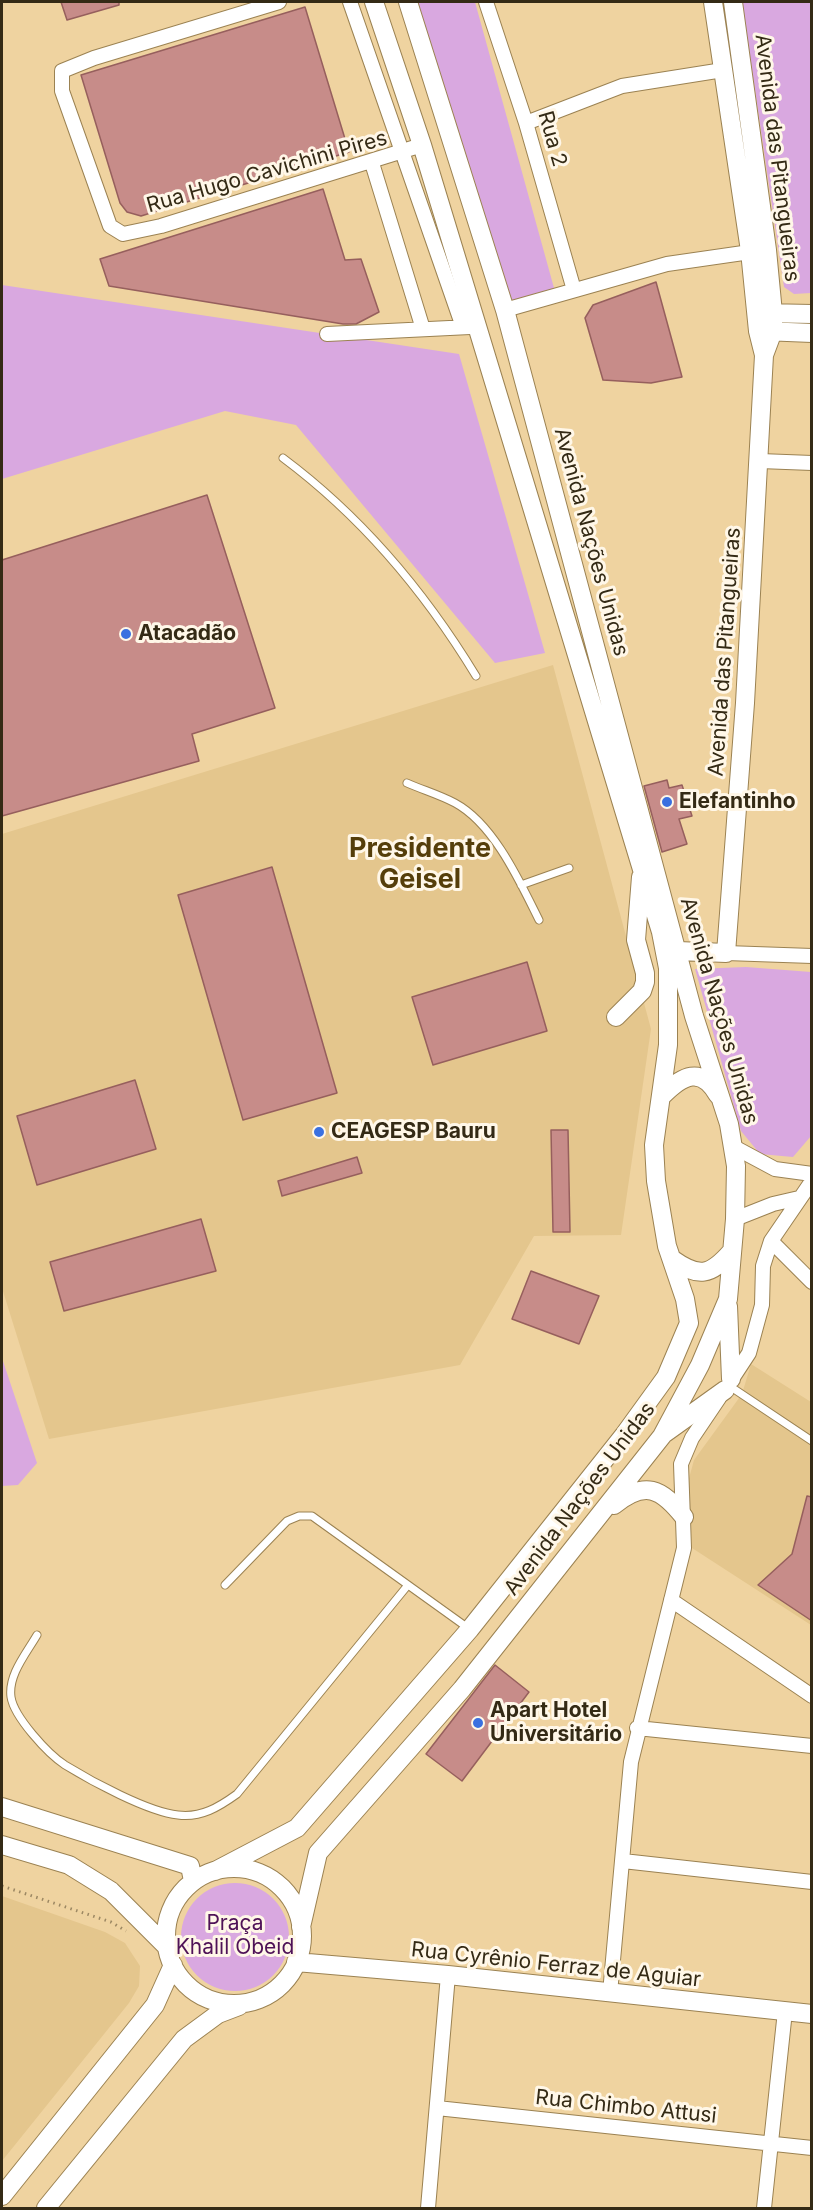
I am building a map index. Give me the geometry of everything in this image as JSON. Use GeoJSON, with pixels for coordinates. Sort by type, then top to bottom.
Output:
{"type":"FeatureCollection","features":[{"type":"Feature","properties":{"kind":"main road","name":"Avenida Nações Unidas"},"geometry":{"type":"LineString","coordinates":[[249,2002],[223,2003],[199,1994],[179,1976],[170,1956],[166,1929],[171,1911],[180,1894],[193,1881],[297,1828],[470,1629],[624,1435],[666,1377],[689,1323],[685,1299],[662,1225],[656,1181],[654,1146],[657,1112],[663,1095],[668,1045],[668,968],[661,932],[471,327],[422,145],[374,2]]}},
{"type":"Feature","properties":{"kind":"main road","name":"Avenida Nações Unidas"},"geometry":{"type":"LineString","coordinates":[[46,2208],[184,2039],[218,2014],[278,1988],[296,1962],[301,1944],[301,1927],[318,1853],[462,1689],[662,1436],[700,1365],[728,1299],[735,1219],[734,1147],[729,1124],[694,1016],[505,309],[408,2]]}},
{"type":"Feature","properties":{"kind":"main road","name":"Avenida das Pitangueiras"},"geometry":{"type":"LineString","coordinates":[[713,2],[723,70],[759,251]]}},
{"type":"Feature","properties":{"kind":"main road","name":"Avenida das Pitangueiras"},"geometry":{"type":"LineString","coordinates":[[726,953],[760,461],[765,322],[733,2]]}},
{"type":"Feature","properties":{"kind":"main road"},"geometry":{"type":"LineString","coordinates":[[765,322],[812,314]]}},
{"type":"Feature","properties":{"kind":"main road"},"geometry":{"type":"LineString","coordinates":[[765,322],[812,333]]}},
{"type":"Feature","properties":{"kind":"main road"},"geometry":{"type":"LineString","coordinates":[[616,1017],[642,991],[645,982],[645,973],[636,940],[642,867]]}},
{"type":"Feature","properties":{"kind":"main road"},"geometry":{"type":"LineString","coordinates":[[678,951],[726,953]]}},
{"type":"Feature","properties":{"kind":"main road"},"geometry":{"type":"LineString","coordinates":[[663,1095],[681,1078],[705,1079],[717,1092],[729,1124]]}},
{"type":"Feature","properties":{"kind":"main road"},"geometry":{"type":"LineString","coordinates":[[672,1259],[686,1269],[704,1273],[718,1267],[731,1252]]}},
{"type":"Feature","properties":{"kind":"main road"},"geometry":{"type":"LineString","coordinates":[[662,1436],[728,1385],[728,1299]]}},
{"type":"Feature","properties":{"kind":"main road"},"geometry":{"type":"LineString","coordinates":[[594,1521],[631,1492],[649,1489],[668,1498],[684,1517]]}},
{"type":"Feature","properties":{"kind":"main road"},"geometry":{"type":"LineString","coordinates":[[2,1808],[190,1866],[193,1881]]}},
{"type":"Feature","properties":{"kind":"main road"},"geometry":{"type":"LineString","coordinates":[[2,1845],[69,1865],[103,1886],[134,1912],[170,1956]]}},
{"type":"Feature","properties":{"kind":"main road","name":"Avenida Nações Unidas"},"geometry":{"type":"LineString","coordinates":[[215,1871],[231,1868],[263,1875],[288,1896],[301,1927]]}},
{"type":"Feature","properties":{"kind":"main road","name":"Avenida Nações Unidas"},"geometry":{"type":"LineString","coordinates":[[2,2196],[155,2005],[170,1956]]}},
{"type":"Feature","properties":{"kind":"main road","name":"Rua Cyrênio Ferraz de Aguiar"},"geometry":{"type":"LineString","coordinates":[[296,1962],[448,1975],[812,2014]]}},
{"type":"Feature","properties":{"kind":"street","name":"Rua Hugo Cavichini Pires"},"geometry":{"type":"LineString","coordinates":[[279,2],[94,58],[62,71],[62,91],[110,226],[123,234],[161,226],[402,154],[422,145]]}},
{"type":"Feature","properties":{"kind":"street"},"geometry":{"type":"LineString","coordinates":[[327,334],[471,327],[402,154],[350,2]]}},
{"type":"Feature","properties":{"kind":"street","name":"Rua 2"},"geometry":{"type":"LineString","coordinates":[[486,2],[526,123],[574,290]]}},
{"type":"Feature","properties":{"kind":"street"},"geometry":{"type":"LineString","coordinates":[[526,123],[622,86],[723,70]]}},
{"type":"Feature","properties":{"kind":"street"},"geometry":{"type":"LineString","coordinates":[[372,163],[423,329]]}},
{"type":"Feature","properties":{"kind":"street"},"geometry":{"type":"LineString","coordinates":[[505,309],[668,264],[759,251]]}},
{"type":"Feature","properties":{"kind":"street"},"geometry":{"type":"LineString","coordinates":[[760,461],[812,463]]}},
{"type":"Feature","properties":{"kind":"street"},"geometry":{"type":"LineString","coordinates":[[726,953],[812,956]]}},
{"type":"Feature","properties":{"kind":"street"},"geometry":{"type":"LineString","coordinates":[[734,1147],[775,1169],[812,1174]]}},
{"type":"Feature","properties":{"kind":"street"},"geometry":{"type":"LineString","coordinates":[[610,1993],[631,1762],[684,1548],[681,1464],[692,1438],[749,1353],[762,1305],[763,1266],[771,1241],[812,1181]]}},
{"type":"Feature","properties":{"kind":"street"},"geometry":{"type":"LineString","coordinates":[[735,1219],[773,1204],[799,1198]]}},
{"type":"Feature","properties":{"kind":"street"},"geometry":{"type":"LineString","coordinates":[[771,1241],[812,1282]]}},
{"type":"Feature","properties":{"kind":"street"},"geometry":{"type":"LineString","coordinates":[[671,1600],[812,1696]]}},
{"type":"Feature","properties":{"kind":"street"},"geometry":{"type":"LineString","coordinates":[[638,1728],[812,1746]]}},
{"type":"Feature","properties":{"kind":"street"},"geometry":{"type":"LineString","coordinates":[[623,1861],[812,1881]]}},
{"type":"Feature","properties":{"kind":"street"},"geometry":{"type":"LineString","coordinates":[[428,2208],[448,1975]]}},
{"type":"Feature","properties":{"kind":"street"},"geometry":{"type":"LineString","coordinates":[[764,2208],[785,2011]]}},
{"type":"Feature","properties":{"kind":"street","name":"Rua Chimbo Attusi"},"geometry":{"type":"LineString","coordinates":[[436,2108],[812,2148]]}},
{"type":"Feature","properties":{"kind":"lane"},"geometry":{"type":"LineString","coordinates":[[283,458],[321,486],[381,546],[430,605],[476,676]]}},
{"type":"Feature","properties":{"kind":"lane"},"geometry":{"type":"LineString","coordinates":[[407,783],[457,804],[479,822],[510,863],[539,920]]}},
{"type":"Feature","properties":{"kind":"lane"},"geometry":{"type":"LineString","coordinates":[[521,885],[568,868]]}},
{"type":"Feature","properties":{"kind":"lane"},"geometry":{"type":"LineString","coordinates":[[728,1385],[812,1441]]}},
{"type":"Feature","properties":{"kind":"lane"},"geometry":{"type":"LineString","coordinates":[[225,1585],[287,1521],[299,1516],[312,1516],[470,1629]]}},
{"type":"Feature","properties":{"kind":"lane"},"geometry":{"type":"LineString","coordinates":[[37,1635],[11,1680],[11,1698],[16,1713],[43,1744],[63,1764],[153,1810],[178,1815],[198,1815],[220,1806],[237,1794],[408,1585]]}},
{"type":"Feature","properties":{"kind":"path"},"geometry":{"type":"LineString","coordinates":[[2,1886],[111,1922],[130,1934]]}},
{"type":"Feature","properties":{"kind":"shaded area","name":"CEAGESP Bauru"},"geometry":{"type":"Polygon","coordinates":[[[553,665],[651,1029],[621,1235],[534,1236],[460,1365],[49,1439],[2,1288],[2,834],[553,665]]]}},
{"type":"Feature","properties":{"kind":"shaded area"},"geometry":{"type":"Polygon","coordinates":[[[751,1364],[811,1402],[811,1625],[692,1548],[688,1482],[694,1460],[742,1394],[751,1364]]]}},
{"type":"Feature","properties":{"kind":"shaded area"},"geometry":{"type":"Polygon","coordinates":[[[2,1896],[105,1932],[125,1943],[140,1966],[139,1986],[129,2003],[2,2161],[2,1896]]]}},
{"type":"Feature","properties":{"kind":"green space"},"geometry":{"type":"Polygon","coordinates":[[[413,2],[475,2],[554,288],[509,305],[413,2]]]}},
{"type":"Feature","properties":{"kind":"green space"},"geometry":{"type":"Polygon","coordinates":[[[742,2],[811,2],[811,293],[794,294],[784,287],[742,2]]]}},
{"type":"Feature","properties":{"kind":"green space"},"geometry":{"type":"Polygon","coordinates":[[[2,285],[459,354],[545,653],[495,663],[296,425],[225,411],[2,479],[2,285]]]}},
{"type":"Feature","properties":{"kind":"green space"},"geometry":{"type":"Polygon","coordinates":[[[746,967],[811,972],[811,1136],[793,1157],[760,1154],[741,1131],[695,969],[746,967]]]}},
{"type":"Feature","properties":{"kind":"green space"},"geometry":{"type":"Polygon","coordinates":[[[2,1358],[37,1463],[18,1485],[2,1486],[2,1358]]]}},
{"type":"Feature","properties":{"kind":"green space","name":"Praça Khalil Obeid"},"geometry":{"type":"Polygon","coordinates":[[[235,1883],[255,1888],[273,1899],[284,1917],[289,1937],[284,1957],[273,1975],[255,1986],[235,1991],[215,1986],[197,1975],[186,1957],[181,1937],[186,1917],[197,1899],[215,1888],[235,1883]]]}},
{"type":"Feature","properties":{"kind":"building"},"geometry":{"type":"Polygon","coordinates":[[[61,2],[119,2],[119,5],[67,20],[61,2]]]}},
{"type":"Feature","properties":{"kind":"building"},"geometry":{"type":"Polygon","coordinates":[[[305,7],[349,152],[141,216],[127,212],[120,203],[81,75],[305,7]]]}},
{"type":"Feature","properties":{"kind":"building"},"geometry":{"type":"Polygon","coordinates":[[[323,189],[345,260],[361,259],[379,312],[356,324],[343,324],[109,286],[100,259],[323,189]]]}},
{"type":"Feature","properties":{"kind":"building"},"geometry":{"type":"Polygon","coordinates":[[[656,282],[682,377],[651,383],[603,380],[585,318],[593,305],[656,282]]]}},
{"type":"Feature","properties":{"kind":"building","name":"Atacadão"},"geometry":{"type":"Polygon","coordinates":[[[207,495],[275,708],[192,734],[199,761],[2,816],[2,560],[207,495]]]}},
{"type":"Feature","properties":{"kind":"building","name":"Elefantinho"},"geometry":{"type":"Polygon","coordinates":[[[667,780],[669,788],[682,785],[692,816],[679,819],[687,844],[662,852],[644,786],[667,780]]]}},
{"type":"Feature","properties":{"kind":"building"},"geometry":{"type":"Polygon","coordinates":[[[272,867],[337,1093],[243,1120],[178,895],[272,867]]]}},
{"type":"Feature","properties":{"kind":"building"},"geometry":{"type":"Polygon","coordinates":[[[527,962],[547,1031],[433,1065],[412,997],[527,962]]]}},
{"type":"Feature","properties":{"kind":"building"},"geometry":{"type":"Polygon","coordinates":[[[135,1080],[156,1149],[37,1185],[17,1116],[135,1080]]]}},
{"type":"Feature","properties":{"kind":"building"},"geometry":{"type":"Polygon","coordinates":[[[551,1130],[568,1130],[570,1232],[553,1232],[551,1130]]]}},
{"type":"Feature","properties":{"kind":"building"},"geometry":{"type":"Polygon","coordinates":[[[357,1157],[362,1173],[282,1196],[278,1181],[357,1157]]]}},
{"type":"Feature","properties":{"kind":"building"},"geometry":{"type":"Polygon","coordinates":[[[201,1219],[216,1271],[64,1311],[50,1262],[201,1219]]]}},
{"type":"Feature","properties":{"kind":"building"},"geometry":{"type":"Polygon","coordinates":[[[531,1271],[599,1296],[579,1344],[512,1319],[531,1271]]]}},
{"type":"Feature","properties":{"kind":"building"},"geometry":{"type":"Polygon","coordinates":[[[807,1496],[812,1497],[812,1621],[758,1585],[792,1554],[807,1496]]]}},
{"type":"Feature","properties":{"kind":"building","name":"Apart Hotel Universitário"},"geometry":{"type":"Polygon","coordinates":[[[495,1665],[529,1692],[462,1781],[426,1754],[495,1665]]]}},
{"type":"Feature","properties":{"kind":"place","name":"Atacadão"},"geometry":{"type":"Point","coordinates":[126,634]}},
{"type":"Feature","properties":{"kind":"place","name":"Elefantinho"},"geometry":{"type":"Point","coordinates":[667,802]}},
{"type":"Feature","properties":{"kind":"place","name":"CEAGESP Bauru"},"geometry":{"type":"Point","coordinates":[319,1132]}},
{"type":"Feature","properties":{"kind":"place","name":"Apart Hotel Universitário"},"geometry":{"type":"Point","coordinates":[478,1723]}},
{"type":"Feature","properties":{"kind":"district","name":"Presidente Geisel"},"geometry":{"type":"Point","coordinates":[420,864]}}]}
